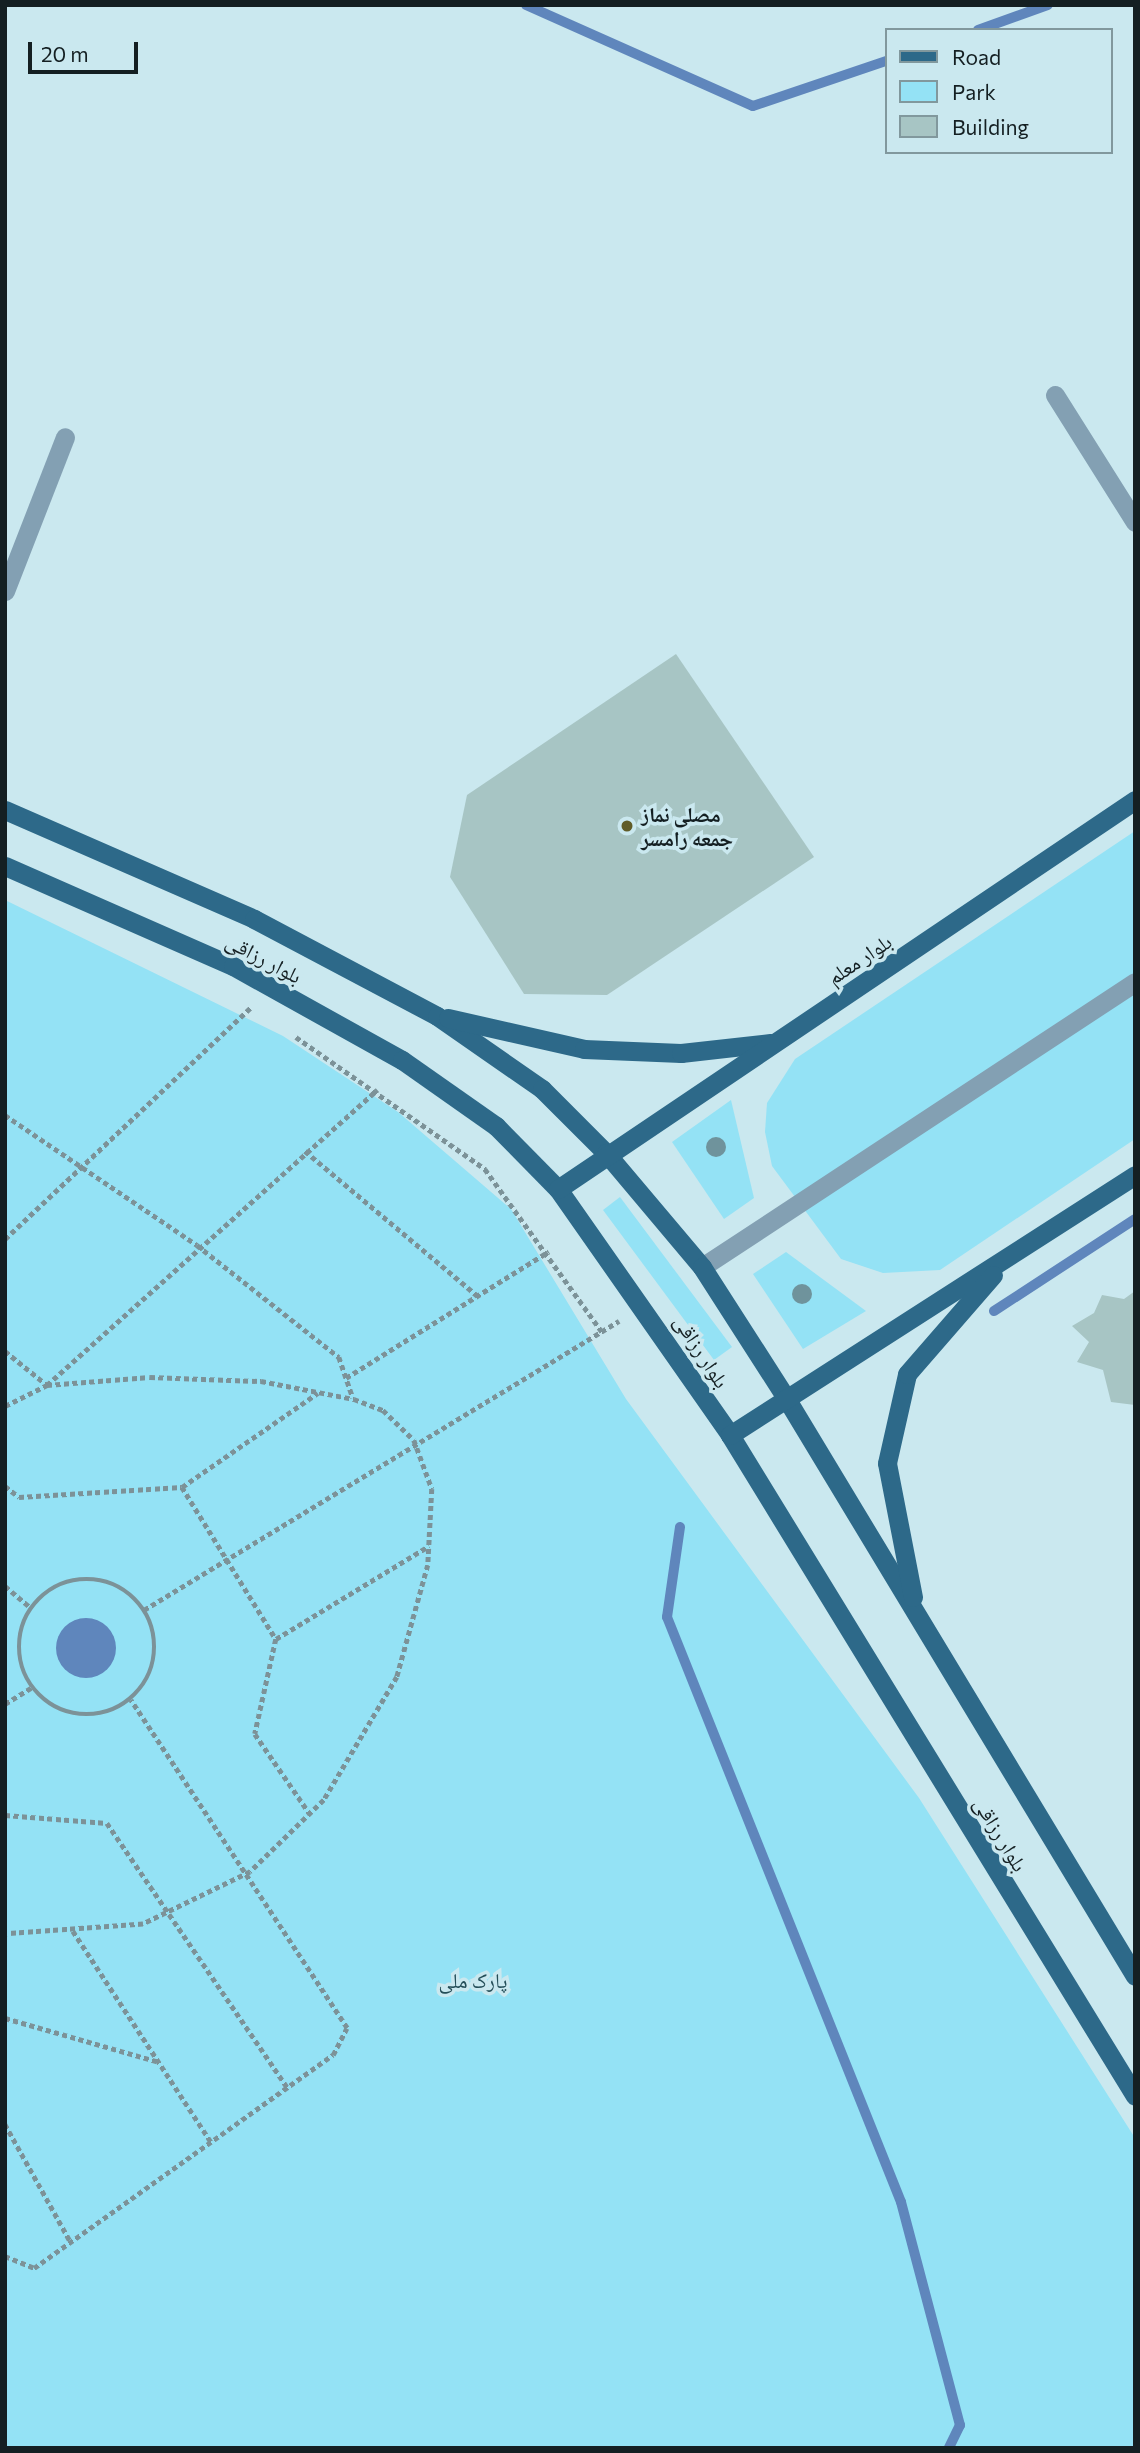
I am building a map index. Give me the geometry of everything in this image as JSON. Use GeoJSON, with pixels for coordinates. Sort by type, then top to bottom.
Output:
{"type":"FeatureCollection","features":[{"type":"Feature","properties":{"kind":"main road","name":"بلوار معلم"},"geometry":{"type":"LineString","coordinates":[[558,1189],[606,1153],[775,1043],[1135,800]]}},
{"type":"Feature","properties":{"kind":"main road","name":"بلوار رزاقی"},"geometry":{"type":"LineString","coordinates":[[5,810],[254,919],[437,1016],[542,1089],[606,1153],[702,1268],[786,1398],[1135,1976]]}},
{"type":"Feature","properties":{"kind":"main road","name":"بلوار رزاقی"},"geometry":{"type":"LineString","coordinates":[[5,866],[233,966],[402,1060],[495,1126],[558,1189],[644,1304],[730,1435],[1135,2096]]}},
{"type":"Feature","properties":{"kind":"main road"},"geometry":{"type":"LineString","coordinates":[[437,1016],[583,1049],[681,1053],[775,1043]]}},
{"type":"Feature","properties":{"kind":"main road"},"geometry":{"type":"LineString","coordinates":[[730,1435],[1135,1175]]}},
{"type":"Feature","properties":{"kind":"main road"},"geometry":{"type":"LineString","coordinates":[[915,1608],[887,1463],[907,1374],[1007,1258]]}},
{"type":"Feature","properties":{"kind":"street"},"geometry":{"type":"LineString","coordinates":[[1055,396],[1135,522]]}},
{"type":"Feature","properties":{"kind":"street"},"geometry":{"type":"LineString","coordinates":[[5,591],[65,437]]}},
{"type":"Feature","properties":{"kind":"street"},"geometry":{"type":"LineString","coordinates":[[702,1268],[1135,982]]}},
{"type":"Feature","properties":{"kind":"path"},"geometry":{"type":"LineString","coordinates":[[5,1239],[79,1166],[250,1007],[261,1014]]}},
{"type":"Feature","properties":{"kind":"path"},"geometry":{"type":"LineString","coordinates":[[284,1029],[377,1090],[485,1169],[549,1251],[602,1332]]}},
{"type":"Feature","properties":{"kind":"path"},"geometry":{"type":"LineString","coordinates":[[5,1406],[47,1385],[197,1245],[377,1090]]}},
{"type":"Feature","properties":{"kind":"path"},"geometry":{"type":"LineString","coordinates":[[5,1115],[197,1245],[339,1357],[354,1399]]}},
{"type":"Feature","properties":{"kind":"path"},"geometry":{"type":"LineString","coordinates":[[305,1152],[478,1296]]}},
{"type":"Feature","properties":{"kind":"path"},"geometry":{"type":"LineString","coordinates":[[346,1378],[549,1251]]}},
{"type":"Feature","properties":{"kind":"path"},"geometry":{"type":"LineString","coordinates":[[144,1610],[414,1440],[602,1332],[644,1304]]}},
{"type":"Feature","properties":{"kind":"path"},"geometry":{"type":"LineString","coordinates":[[5,1351],[47,1385],[150,1377],[261,1381],[354,1399],[383,1410],[414,1440],[432,1489],[429,1546],[397,1677],[310,1814],[250,1872],[143,1924],[5,1934]]}},
{"type":"Feature","properties":{"kind":"path"},"geometry":{"type":"LineString","coordinates":[[5,1486],[19,1497],[182,1487],[318,1392]]}},
{"type":"Feature","properties":{"kind":"path"},"geometry":{"type":"LineString","coordinates":[[182,1487],[276,1639],[254,1734],[310,1814]]}},
{"type":"Feature","properties":{"kind":"path"},"geometry":{"type":"LineString","coordinates":[[276,1639],[429,1546]]}},
{"type":"Feature","properties":{"kind":"path"},"geometry":{"type":"LineString","coordinates":[[88,1579],[129,1594],[144,1610],[155,1657],[131,1700],[101,1713],[68,1713],[32,1688],[18,1648],[31,1608],[56,1587],[88,1579]]}},
{"type":"Feature","properties":{"kind":"path"},"geometry":{"type":"LineString","coordinates":[[5,1586],[31,1608]]}},
{"type":"Feature","properties":{"kind":"path"},"geometry":{"type":"LineString","coordinates":[[5,1704],[32,1688]]}},
{"type":"Feature","properties":{"kind":"path"},"geometry":{"type":"LineString","coordinates":[[5,2256],[34,2268],[333,2055],[347,2028],[250,1872],[131,1700]]}},
{"type":"Feature","properties":{"kind":"path"},"geometry":{"type":"LineString","coordinates":[[6,1812],[107,1823],[288,2088]]}},
{"type":"Feature","properties":{"kind":"path"},"geometry":{"type":"LineString","coordinates":[[73,1931],[211,2142]]}},
{"type":"Feature","properties":{"kind":"path"},"geometry":{"type":"LineString","coordinates":[[5,2018],[159,2062]]}},
{"type":"Feature","properties":{"kind":"path"},"geometry":{"type":"LineString","coordinates":[[5,2124],[70,2241]]}},
{"type":"Feature","properties":{"kind":"green space"},"geometry":{"type":"Polygon","coordinates":[[[1135,831],[1135,1139],[940,1270],[883,1273],[841,1259],[772,1166],[765,1132],[767,1103],[795,1059],[1135,831]]]}},
{"type":"Feature","properties":{"kind":"green space","name":"پارک ملی"},"geometry":{"type":"Polygon","coordinates":[[[5,900],[283,1036],[398,1112],[511,1209],[626,1399],[919,1798],[1135,2138],[1135,2448],[5,2448],[5,900]]]}},
{"type":"Feature","properties":{"kind":"green space"},"geometry":{"type":"Polygon","coordinates":[[[731,1100],[754,1198],[724,1219],[672,1142],[731,1100]]]}},
{"type":"Feature","properties":{"kind":"green space"},"geometry":{"type":"Polygon","coordinates":[[[620,1197],[732,1347],[714,1360],[603,1210],[620,1197]]]}},
{"type":"Feature","properties":{"kind":"green space"},"geometry":{"type":"Polygon","coordinates":[[[786,1252],[866,1311],[803,1349],[753,1274],[786,1252]]]}},
{"type":"Feature","properties":{"kind":"shaded area"},"geometry":{"type":"Polygon","coordinates":[[[86,1618],[103,1623],[111,1631],[116,1648],[111,1665],[103,1673],[86,1678],[69,1673],[61,1665],[56,1648],[61,1631],[69,1623],[86,1618]]]}},
{"type":"Feature","properties":{"kind":"building","name":"مصلی نماز جمعه رامسر"},"geometry":{"type":"Polygon","coordinates":[[[676,654],[814,857],[607,995],[524,994],[450,877],[467,795],[676,654]]]}},
{"type":"Feature","properties":{"kind":"building"},"geometry":{"type":"Polygon","coordinates":[[[1135,1291],[1135,1405],[1111,1402],[1103,1370],[1077,1362],[1089,1342],[1072,1326],[1094,1313],[1102,1295],[1124,1299],[1135,1291]]]}},
{"type":"Feature","properties":{"kind":"waterway"},"geometry":{"type":"LineString","coordinates":[[526,5],[753,106],[884,62]]}},
{"type":"Feature","properties":{"kind":"waterway"},"geometry":{"type":"LineString","coordinates":[[984,28],[1048,5]]}},
{"type":"Feature","properties":{"kind":"waterway"},"geometry":{"type":"LineString","coordinates":[[994,1311],[1135,1219]]}},
{"type":"Feature","properties":{"kind":"waterway"},"geometry":{"type":"LineString","coordinates":[[680,1527],[667,1617],[901,2202],[960,2425],[949,2448]]}},
{"type":"Feature","properties":{"kind":"place","name":"مصلی نماز جمعه رامسر"},"geometry":{"type":"Point","coordinates":[627,826]}}]}
